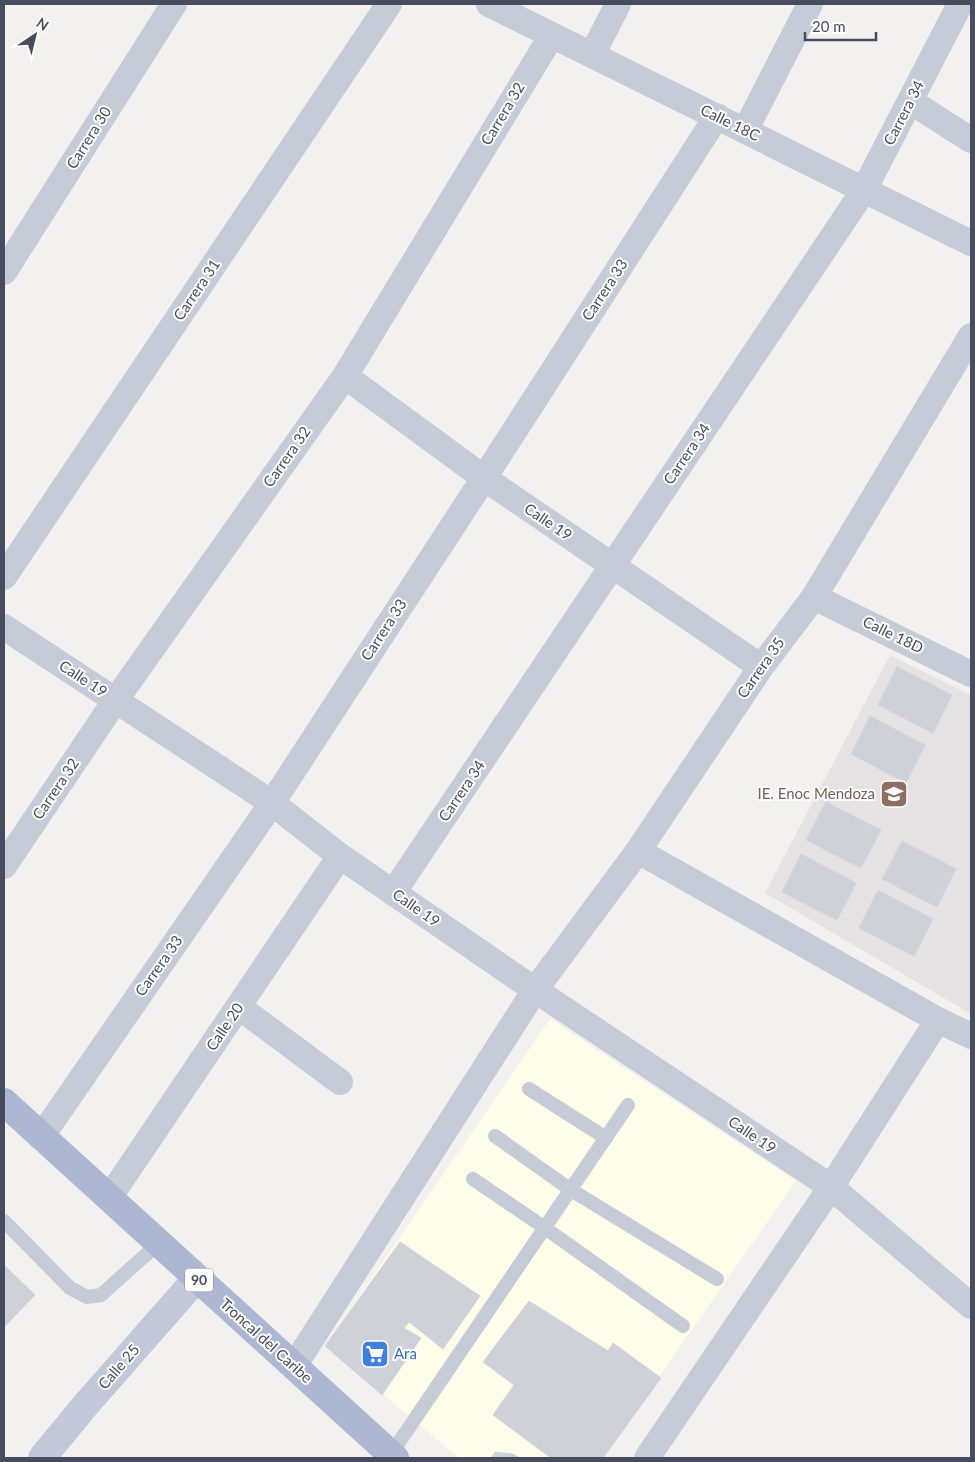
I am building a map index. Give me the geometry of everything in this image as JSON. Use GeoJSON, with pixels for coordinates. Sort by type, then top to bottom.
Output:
{"type":"FeatureCollection","features":[{"type":"Feature","properties":{"kind":"main road","name":"Troncal del Caribe"},"geometry":{"type":"LineString","coordinates":[[4,1102],[393,1456]]}},
{"type":"Feature","properties":{"kind":"street","name":"Carrera 30"},"geometry":{"type":"LineString","coordinates":[[4,272],[174,4]]}},
{"type":"Feature","properties":{"kind":"street","name":"Carrera 31"},"geometry":{"type":"LineString","coordinates":[[4,577],[389,4]]}},
{"type":"Feature","properties":{"kind":"street","name":"Calle 18C"},"geometry":{"type":"LineString","coordinates":[[489,4],[971,243]]}},
{"type":"Feature","properties":{"kind":"street"},"geometry":{"type":"LineString","coordinates":[[592,55],[618,4]]}},
{"type":"Feature","properties":{"kind":"street"},"geometry":{"type":"LineString","coordinates":[[745,130],[810,4]]}},
{"type":"Feature","properties":{"kind":"street","name":"Carrera 34"},"geometry":{"type":"LineString","coordinates":[[393,892],[864,190],[960,4]]}},
{"type":"Feature","properties":{"kind":"street","name":"Carrera 32"},"geometry":{"type":"LineString","coordinates":[[4,866],[115,701],[344,376],[552,35]]}},
{"type":"Feature","properties":{"kind":"street"},"geometry":{"type":"LineString","coordinates":[[910,101],[971,140]]}},
{"type":"Feature","properties":{"kind":"street","name":"Carrera 33"},"geometry":{"type":"LineString","coordinates":[[41,1136],[272,802],[484,478],[717,116]]}},
{"type":"Feature","properties":{"kind":"street","name":"Carrera 35"},"geometry":{"type":"LineString","coordinates":[[294,1366],[535,990],[638,852],[760,667],[814,597],[971,336]]}},
{"type":"Feature","properties":{"kind":"street","name":"Calle 19"},"geometry":{"type":"LineString","coordinates":[[344,376],[484,478],[760,667]]}},
{"type":"Feature","properties":{"kind":"street","name":"Calle 18D"},"geometry":{"type":"LineString","coordinates":[[814,597],[968,665]]}},
{"type":"Feature","properties":{"kind":"street","name":"Calle 19"},"geometry":{"type":"LineString","coordinates":[[4,627],[272,802],[340,856],[535,990],[831,1187],[970,1302]]}},
{"type":"Feature","properties":{"kind":"street"},"geometry":{"type":"LineString","coordinates":[[638,852],[938,1020],[971,1036]]}},
{"type":"Feature","properties":{"kind":"street","name":"Calle 20"},"geometry":{"type":"LineString","coordinates":[[109,1198],[340,856]]}},
{"type":"Feature","properties":{"kind":"street"},"geometry":{"type":"LineString","coordinates":[[239,1007],[340,1082]]}},
{"type":"Feature","properties":{"kind":"street"},"geometry":{"type":"LineString","coordinates":[[647,1458],[831,1187],[938,1020]]}},
{"type":"Feature","properties":{"kind":"street","name":"Calle 25"},"geometry":{"type":"LineString","coordinates":[[42,1458],[83,1408],[197,1278]]}},
{"type":"Feature","properties":{"kind":"lane"},"geometry":{"type":"LineString","coordinates":[[529,1089],[606,1138]]}},
{"type":"Feature","properties":{"kind":"lane"},"geometry":{"type":"LineString","coordinates":[[393,1456],[628,1105]]}},
{"type":"Feature","properties":{"kind":"lane"},"geometry":{"type":"LineString","coordinates":[[495,1136],[571,1190],[717,1279]]}},
{"type":"Feature","properties":{"kind":"lane"},"geometry":{"type":"LineString","coordinates":[[473,1179],[683,1326]]}},
{"type":"Feature","properties":{"kind":"lane"},"geometry":{"type":"LineString","coordinates":[[4,1221],[70,1288],[86,1297],[101,1295],[159,1243]]}},
{"type":"Feature","properties":{"kind":"shaded area","name":"IE. Enoc Mendoza"},"geometry":{"type":"Polygon","coordinates":[[[890,655],[971,695],[971,1014],[765,893],[890,655]]]}},
{"type":"Feature","properties":{"kind":"shaded area"},"geometry":{"type":"Polygon","coordinates":[[[550,1019],[796,1181],[602,1458],[459,1458],[325,1346],[550,1019]]]}},
{"type":"Feature","properties":{"kind":"building"},"geometry":{"type":"Polygon","coordinates":[[[897,667],[952,695],[933,733],[878,705],[897,667]]]}},
{"type":"Feature","properties":{"kind":"building"},"geometry":{"type":"Polygon","coordinates":[[[870,716],[925,745],[906,783],[851,754],[870,716]]]}},
{"type":"Feature","properties":{"kind":"building"},"geometry":{"type":"Polygon","coordinates":[[[826,802],[881,830],[861,868],[806,840],[826,802]]]}},
{"type":"Feature","properties":{"kind":"building"},"geometry":{"type":"Polygon","coordinates":[[[902,841],[956,869],[937,907],[882,879],[902,841]]]}},
{"type":"Feature","properties":{"kind":"building"},"geometry":{"type":"Polygon","coordinates":[[[801,854],[856,883],[837,920],[782,892],[801,854]]]}},
{"type":"Feature","properties":{"kind":"building"},"geometry":{"type":"Polygon","coordinates":[[[878,890],[933,919],[914,956],[859,928],[878,890]]]}},
{"type":"Feature","properties":{"kind":"building"},"geometry":{"type":"Polygon","coordinates":[[[400,1242],[480,1296],[443,1349],[409,1322],[404,1328],[421,1338],[382,1395],[325,1346],[400,1242]]]}},
{"type":"Feature","properties":{"kind":"building"},"geometry":{"type":"Polygon","coordinates":[[[4,1265],[35,1295],[4,1327],[4,1265]]]}},
{"type":"Feature","properties":{"kind":"building"},"geometry":{"type":"Polygon","coordinates":[[[529,1301],[608,1351],[613,1343],[661,1378],[603,1458],[551,1458],[493,1415],[514,1385],[483,1362],[529,1301]]]}},
{"type":"Feature","properties":{"kind":"building"},"geometry":{"type":"Polygon","coordinates":[[[495,1452],[513,1454],[520,1458],[491,1458],[495,1452]]]}},
{"type":"Feature","properties":{"kind":"place","name":"IE. Enoc Mendoza"},"geometry":{"type":"Point","coordinates":[894,794]}},
{"type":"Feature","properties":{"kind":"place","name":"Ara"},"geometry":{"type":"Point","coordinates":[375,1354]}}]}
